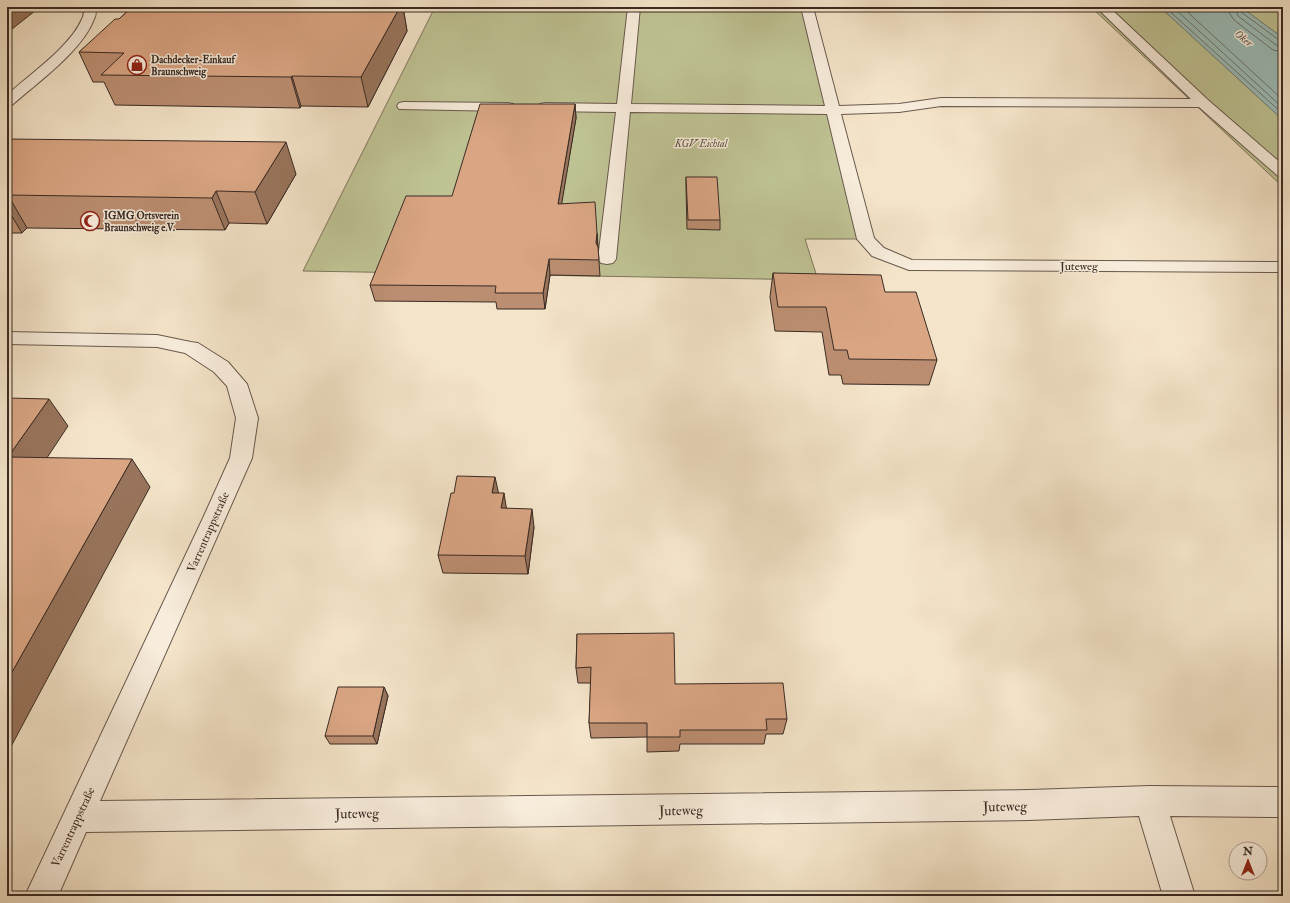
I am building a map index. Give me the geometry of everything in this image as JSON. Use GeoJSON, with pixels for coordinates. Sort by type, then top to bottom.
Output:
{"type":"FeatureCollection","features":[{"type":"Feature","properties":{"kind":"street"},"geometry":{"type":"LineString","coordinates":[[7,102],[68,49],[81,34],[89,18],[90,7]]}},
{"type":"Feature","properties":{"kind":"street"},"geometry":{"type":"LineString","coordinates":[[607,259],[634,7]]}},
{"type":"Feature","properties":{"kind":"street"},"geometry":{"type":"LineString","coordinates":[[807,7],[834,110]]}},
{"type":"Feature","properties":{"kind":"street"},"geometry":{"type":"LineString","coordinates":[[1102,7],[1203,102],[1283,173]]}},
{"type":"Feature","properties":{"kind":"street"},"geometry":{"type":"LineString","coordinates":[[404,106],[834,110],[898,108],[941,102],[1203,102]]}},
{"type":"Feature","properties":{"kind":"street","name":"Juteweg"},"geometry":{"type":"LineString","coordinates":[[834,110],[866,239],[878,252],[909,265],[1283,267]]}},
{"type":"Feature","properties":{"kind":"street","name":"Varrentrappstraße"},"geometry":{"type":"LineString","coordinates":[[7,338],[157,340],[191,348],[221,367],[237,384],[247,418],[241,458],[212,525],[41,896]]}},
{"type":"Feature","properties":{"kind":"street"},"geometry":{"type":"LineString","coordinates":[[1150,801],[1179,896]]}},
{"type":"Feature","properties":{"kind":"street","name":"Juteweg"},"geometry":{"type":"LineString","coordinates":[[78,817],[1030,805],[1150,801],[1283,802]]}},
{"type":"Feature","properties":{"kind":"green space","name":"KGV Eichtal"},"geometry":{"type":"Polygon","coordinates":[[[435,7],[812,7],[866,239],[805,239],[818,280],[303,271],[435,7]]]}},
{"type":"Feature","properties":{"kind":"green space"},"geometry":{"type":"Polygon","coordinates":[[[1091,7],[1160,7],[1283,120],[1283,187],[1091,7]]]}},
{"type":"Feature","properties":{"kind":"green space"},"geometry":{"type":"Polygon","coordinates":[[[1241,7],[1283,7],[1283,38],[1241,7]]]}},
{"type":"Feature","properties":{"kind":"water","name":"Oker"},"geometry":{"type":"Polygon","coordinates":[[[1160,7],[1241,7],[1283,38],[1283,120],[1160,7]]]}},
{"type":"Feature","properties":{"kind":"building"},"geometry":{"type":"Polygon","coordinates":[[[132,7],[400,7],[361,77],[101,75],[124,53],[79,52],[115,19],[119,19],[132,7]]]}},
{"type":"Feature","properties":{"kind":"building"},"geometry":{"type":"Polygon","coordinates":[[[480,104],[575,104],[558,204],[595,202],[597,233],[596,243],[598,247],[599,260],[549,259],[543,293],[495,293],[496,286],[370,285],[406,196],[452,196],[480,104]]]}},
{"type":"Feature","properties":{"kind":"building"},"geometry":{"type":"Polygon","coordinates":[[[7,139],[286,142],[255,192],[216,191],[212,198],[7,196],[7,139]]]}},
{"type":"Feature","properties":{"kind":"building"},"geometry":{"type":"Polygon","coordinates":[[[686,177],[717,177],[720,220],[688,220],[686,177]]]}},
{"type":"Feature","properties":{"kind":"building"},"geometry":{"type":"Polygon","coordinates":[[[773,273],[881,275],[885,292],[916,292],[937,360],[849,359],[847,350],[834,350],[826,307],[778,307],[773,273]]]}},
{"type":"Feature","properties":{"kind":"building"},"geometry":{"type":"Polygon","coordinates":[[[7,398],[49,399],[8,457],[132,459],[7,681],[7,398]]]}},
{"type":"Feature","properties":{"kind":"building"},"geometry":{"type":"Polygon","coordinates":[[[457,476],[495,477],[492,493],[504,493],[501,508],[532,509],[525,556],[438,555],[451,493],[454,493],[457,476]]]}},
{"type":"Feature","properties":{"kind":"building"},"geometry":{"type":"Polygon","coordinates":[[[674,633],[675,684],[783,683],[787,719],[766,719],[767,730],[680,730],[680,737],[647,737],[647,723],[589,723],[591,667],[576,668],[577,634],[674,633]]]}},
{"type":"Feature","properties":{"kind":"building"},"geometry":{"type":"Polygon","coordinates":[[[338,687],[384,687],[373,736],[325,736],[338,687]]]}},
{"type":"Feature","properties":{"kind":"place","name":"Dachdecker-Einkauf Braunschweig"},"geometry":{"type":"Point","coordinates":[137,65]}},
{"type":"Feature","properties":{"kind":"place","name":"IGMG Ortsverein Braunschweig e.V."},"geometry":{"type":"Point","coordinates":[90,221]}}]}
